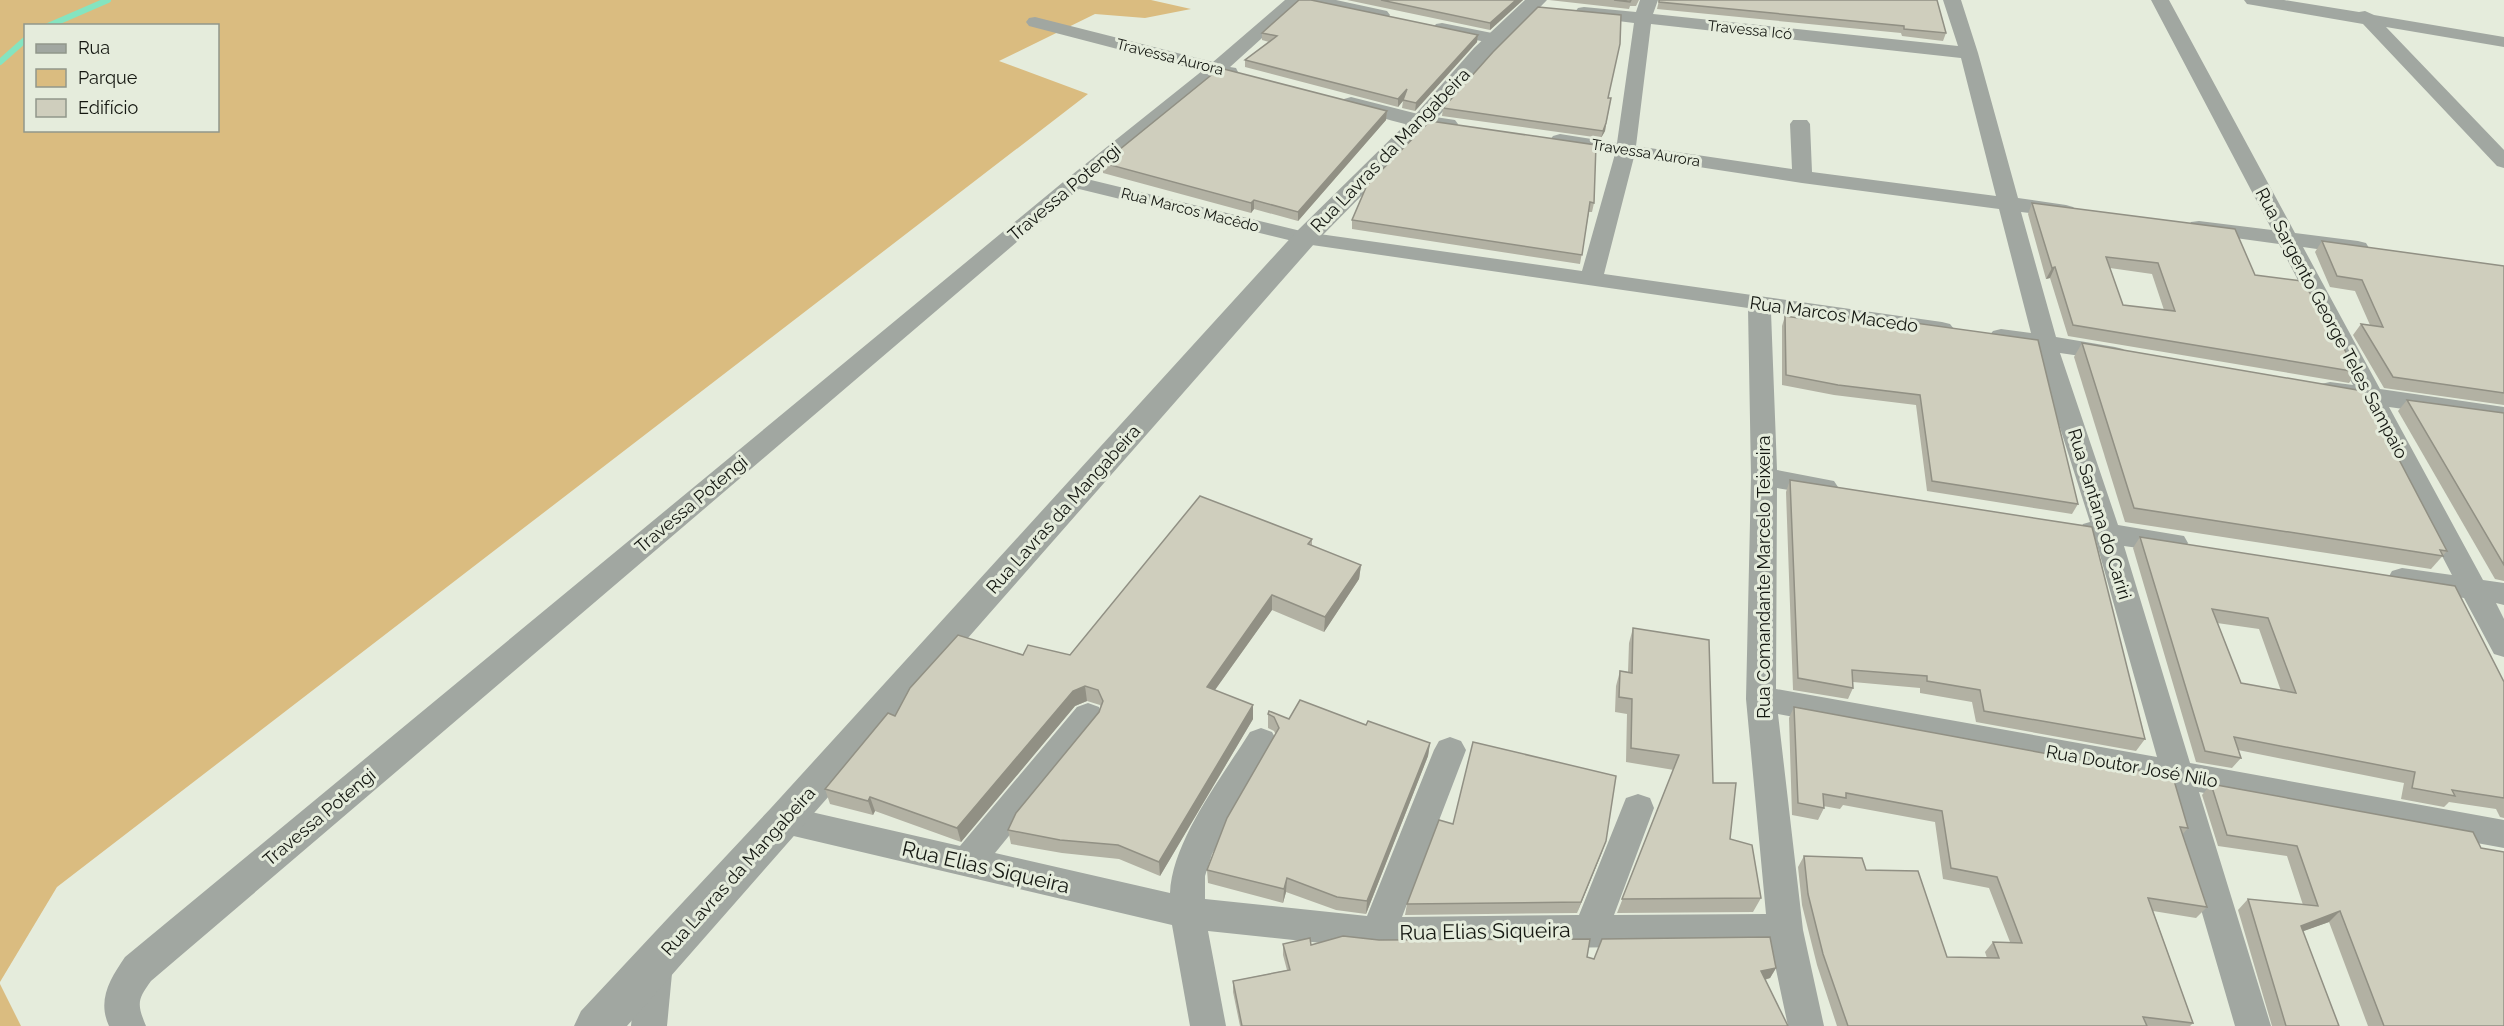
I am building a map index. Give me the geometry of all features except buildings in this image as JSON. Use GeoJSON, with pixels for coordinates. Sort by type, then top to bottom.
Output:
{"type":"FeatureCollection","features":[{"type":"Feature","properties":{"kind":"street","name":"Travessa Potengi"},"geometry":{"type":"LineString","coordinates":[[128,1026],[120,1014],[122,991],[138,969],[1075,182],[1216,69],[1295,0]]}},
{"type":"Feature","properties":{"kind":"street"},"geometry":{"type":"LineString","coordinates":[[1312,0],[1392,17]]}},
{"type":"Feature","properties":{"kind":"street","name":"Rua Santana do Cariri"},"geometry":{"type":"LineString","coordinates":[[1952,0],[1969,53],[2045,342],[2107,533],[2253,1026]]}},
{"type":"Feature","properties":{"kind":"street","name":"Rua Sargento George Teles Sampaio"},"geometry":{"type":"LineString","coordinates":[[2160,0],[2504,646]]}},
{"type":"Feature","properties":{"kind":"street"},"geometry":{"type":"LineString","coordinates":[[2253,0],[2504,42]]}},
{"type":"Feature","properties":{"kind":"street"},"geometry":{"type":"LineString","coordinates":[[2360,0],[2366,19],[2504,162]]}},
{"type":"Feature","properties":{"kind":"street","name":"Travessa Icó"},"geometry":{"type":"LineString","coordinates":[[1547,6],[1646,9],[1969,53]]}},
{"type":"Feature","properties":{"kind":"street","name":"Rua Lavras da Mangabeira"},"geometry":{"type":"LineString","coordinates":[[597,1026],[785,820],[1305,238],[1422,121],[1496,39],[1547,6]]}},
{"type":"Feature","properties":{"kind":"street"},"geometry":{"type":"LineString","coordinates":[[1591,280],[1626,150],[1646,9]]}},
{"type":"Feature","properties":{"kind":"street","name":"Travessa Aurora"},"geometry":{"type":"LineString","coordinates":[[1035,22],[1250,77]]}},
{"type":"Feature","properties":{"kind":"street"},"geometry":{"type":"LineString","coordinates":[[1427,25],[1496,39]]}},
{"type":"Feature","properties":{"kind":"street"},"geometry":{"type":"LineString","coordinates":[[1331,98],[1422,121],[1468,127]]}},
{"type":"Feature","properties":{"kind":"street"},"geometry":{"type":"LineString","coordinates":[[1800,124],[1802,177]]}},
{"type":"Feature","properties":{"kind":"street","name":"Travessa Aurora"},"geometry":{"type":"LineString","coordinates":[[1536,137],[1802,177],[2085,213]]}},
{"type":"Feature","properties":{"kind":"street","name":"Rua Marcos Macêdo"},"geometry":{"type":"LineString","coordinates":[[1075,182],[1305,238]]}},
{"type":"Feature","properties":{"kind":"street"},"geometry":{"type":"LineString","coordinates":[[2180,224],[2378,251]]}},
{"type":"Feature","properties":{"kind":"street","name":"Rua Marcos Macedo"},"geometry":{"type":"LineString","coordinates":[[1305,238],[1759,304],[2045,342],[2138,358]]}},
{"type":"Feature","properties":{"kind":"street","name":"Rua Comandante Marcelo Teixeira"},"geometry":{"type":"LineString","coordinates":[[1759,304],[1764,477],[1761,699],[1785,930],[1806,1026]]}},
{"type":"Feature","properties":{"kind":"street"},"geometry":{"type":"LineString","coordinates":[[2312,387],[2504,415]]}},
{"type":"Feature","properties":{"kind":"street"},"geometry":{"type":"LineString","coordinates":[[1764,477],[1855,492]]}},
{"type":"Feature","properties":{"kind":"street"},"geometry":{"type":"LineString","coordinates":[[2073,527],[2202,547]]}},
{"type":"Feature","properties":{"kind":"street"},"geometry":{"type":"LineString","coordinates":[[2379,574],[2504,594]]}},
{"type":"Feature","properties":{"kind":"street","name":"Rua Doutor José Nilo"},"geometry":{"type":"LineString","coordinates":[[1761,699],[2504,834]]}},
{"type":"Feature","properties":{"kind":"street"},"geometry":{"type":"LineString","coordinates":[[967,862],[1088,716]]}},
{"type":"Feature","properties":{"kind":"street"},"geometry":{"type":"LineString","coordinates":[[1208,1026],[1187,913],[1188,876],[1196,850],[1262,741]]}},
{"type":"Feature","properties":{"kind":"street"},"geometry":{"type":"LineString","coordinates":[[1378,933],[1450,750]]}},
{"type":"Feature","properties":{"kind":"street"},"geometry":{"type":"LineString","coordinates":[[1591,930],[1638,808]]}},
{"type":"Feature","properties":{"kind":"street","name":"Rua Elias Siqueira"},"geometry":{"type":"LineString","coordinates":[[785,820],[1187,913],[1378,933],[1785,930]]}},
{"type":"Feature","properties":{"kind":"street"},"geometry":{"type":"LineString","coordinates":[[649,1026],[655,963]]}},
{"type":"Feature","properties":{"kind":"green space"},"geometry":{"type":"Polygon","coordinates":[[[0,0],[1151,0],[1191,9],[1145,18],[1095,14],[999,61],[1088,94],[57,887],[0,982],[0,0]]]}},
{"type":"Feature","properties":{"kind":"green space"},"geometry":{"type":"Polygon","coordinates":[[[0,984],[21,1026],[0,1026],[0,984]]]}},
{"type":"Feature","properties":{"kind":"waterway"},"geometry":{"type":"LineString","coordinates":[[53,24],[108,0]]}},
{"type":"Feature","properties":{"kind":"waterway"},"geometry":{"type":"LineString","coordinates":[[0,62],[24,41]]}}]}
